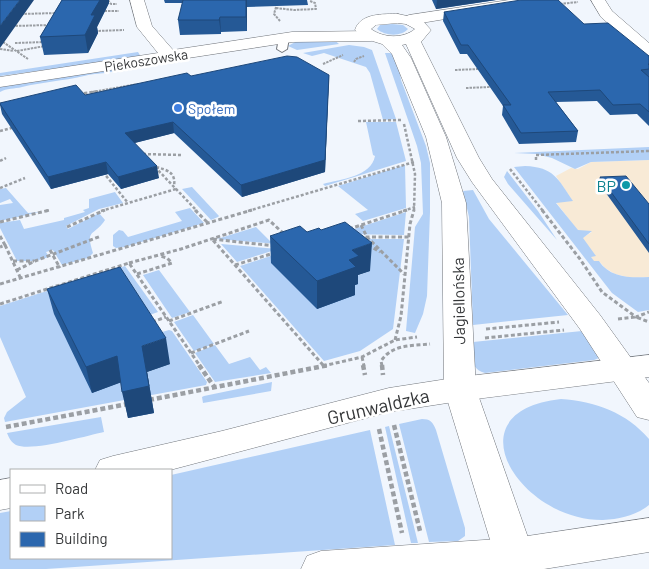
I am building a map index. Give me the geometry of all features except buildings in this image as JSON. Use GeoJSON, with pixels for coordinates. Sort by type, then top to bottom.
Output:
{"type":"FeatureCollection","features":[{"type":"Feature","properties":{"kind":"street"},"geometry":{"type":"LineString","coordinates":[[137,0],[146,28],[169,56]]}},
{"type":"Feature","properties":{"kind":"street","name":"Piekoszowska"},"geometry":{"type":"LineString","coordinates":[[0,82],[169,56],[286,41],[352,35],[536,0]]}},
{"type":"Feature","properties":{"kind":"street"},"geometry":{"type":"LineString","coordinates":[[598,0],[606,14],[649,50]]}},
{"type":"Feature","properties":{"kind":"street","name":"Jagiellońska"},"geometry":{"type":"LineString","coordinates":[[517,563],[460,389],[456,228],[450,183],[436,138],[404,58],[399,51],[394,28],[386,5],[380,14],[394,28],[414,42],[468,158],[483,182],[636,368],[649,408]]}},
{"type":"Feature","properties":{"kind":"street"},"geometry":{"type":"LineString","coordinates":[[627,31],[649,31]]}},
{"type":"Feature","properties":{"kind":"street","name":"Grunwaldzka"},"geometry":{"type":"LineString","coordinates":[[116,469],[222,444],[388,400],[460,389],[636,368]]}},
{"type":"Feature","properties":{"kind":"street"},"geometry":{"type":"LineString","coordinates":[[321,569],[517,563],[649,535]]}},
{"type":"Feature","properties":{"kind":"path"},"geometry":{"type":"LineString","coordinates":[[108,0],[111,4],[118,4]]}},
{"type":"Feature","properties":{"kind":"path"},"geometry":{"type":"LineString","coordinates":[[552,6],[586,0]]}},
{"type":"Feature","properties":{"kind":"path"},"geometry":{"type":"LineString","coordinates":[[276,8],[316,10],[315,3],[310,1]]}},
{"type":"Feature","properties":{"kind":"path"},"geometry":{"type":"LineString","coordinates":[[98,17],[101,11]]}},
{"type":"Feature","properties":{"kind":"path"},"geometry":{"type":"LineString","coordinates":[[94,12],[119,11]]}},
{"type":"Feature","properties":{"kind":"path"},"geometry":{"type":"LineString","coordinates":[[19,16],[20,14],[60,13]]}},
{"type":"Feature","properties":{"kind":"path"},"geometry":{"type":"LineString","coordinates":[[12,26],[58,24]]}},
{"type":"Feature","properties":{"kind":"path"},"geometry":{"type":"LineString","coordinates":[[87,31],[146,28]]}},
{"type":"Feature","properties":{"kind":"path"},"geometry":{"type":"LineString","coordinates":[[0,40],[31,61]]}},
{"type":"Feature","properties":{"kind":"path"},"geometry":{"type":"LineString","coordinates":[[0,49],[16,51],[50,45],[44,42],[15,43]]}},
{"type":"Feature","properties":{"kind":"path"},"geometry":{"type":"LineString","coordinates":[[455,70],[477,69],[480,72]]}},
{"type":"Feature","properties":{"kind":"path"},"geometry":{"type":"LineString","coordinates":[[77,94],[144,83]]}},
{"type":"Feature","properties":{"kind":"path"},"geometry":{"type":"LineString","coordinates":[[466,88],[490,87]]}},
{"type":"Feature","properties":{"kind":"path"},"geometry":{"type":"LineString","coordinates":[[86,93],[92,99]]}},
{"type":"Feature","properties":{"kind":"path"},"geometry":{"type":"LineString","coordinates":[[358,121],[402,120]]}},
{"type":"Feature","properties":{"kind":"path"},"geometry":{"type":"LineString","coordinates":[[0,130],[17,127]]}},
{"type":"Feature","properties":{"kind":"path"},"geometry":{"type":"LineString","coordinates":[[138,149],[208,223]]}},
{"type":"Feature","properties":{"kind":"path"},"geometry":{"type":"LineString","coordinates":[[536,160],[536,155],[544,153],[586,154],[649,151]]}},
{"type":"Feature","properties":{"kind":"path"},"geometry":{"type":"LineString","coordinates":[[143,154],[182,155]]}},
{"type":"Feature","properties":{"kind":"path"},"geometry":{"type":"LineString","coordinates":[[0,161],[6,158]]}},
{"type":"Feature","properties":{"kind":"path"},"geometry":{"type":"LineString","coordinates":[[0,284],[60,268],[414,162],[415,207],[409,237],[401,316],[395,340]]}},
{"type":"Feature","properties":{"kind":"path"},"geometry":{"type":"LineString","coordinates":[[99,167],[128,203]]}},
{"type":"Feature","properties":{"kind":"path"},"geometry":{"type":"LineString","coordinates":[[156,167],[174,174],[176,188]]}},
{"type":"Feature","properties":{"kind":"path"},"geometry":{"type":"LineString","coordinates":[[510,169],[580,259],[602,292],[636,316],[649,322]]}},
{"type":"Feature","properties":{"kind":"path"},"geometry":{"type":"LineString","coordinates":[[0,188],[25,178]]}},
{"type":"Feature","properties":{"kind":"path"},"geometry":{"type":"LineString","coordinates":[[67,228],[97,212],[176,188]]}},
{"type":"Feature","properties":{"kind":"path"},"geometry":{"type":"LineString","coordinates":[[342,231],[415,207]]}},
{"type":"Feature","properties":{"kind":"path"},"geometry":{"type":"LineString","coordinates":[[0,222],[50,210]]}},
{"type":"Feature","properties":{"kind":"path"},"geometry":{"type":"LineString","coordinates":[[0,304],[129,263],[159,256],[212,239],[215,236],[269,220],[289,239]]}},
{"type":"Feature","properties":{"kind":"path"},"geometry":{"type":"LineString","coordinates":[[361,225],[367,237],[378,247],[382,254]]}},
{"type":"Feature","properties":{"kind":"path"},"geometry":{"type":"LineString","coordinates":[[0,236],[22,279]]}},
{"type":"Feature","properties":{"kind":"path"},"geometry":{"type":"LineString","coordinates":[[17,270],[35,261],[53,256],[101,236]]}},
{"type":"Feature","properties":{"kind":"path"},"geometry":{"type":"LineString","coordinates":[[405,275],[382,254],[353,236],[409,237]]}},
{"type":"Feature","properties":{"kind":"path"},"geometry":{"type":"LineString","coordinates":[[212,239],[280,249],[235,265]]}},
{"type":"Feature","properties":{"kind":"path"},"geometry":{"type":"LineString","coordinates":[[212,239],[323,366]]}},
{"type":"Feature","properties":{"kind":"path"},"geometry":{"type":"LineString","coordinates":[[0,247],[5,245]]}},
{"type":"Feature","properties":{"kind":"path"},"geometry":{"type":"LineString","coordinates":[[50,250],[60,268]]}},
{"type":"Feature","properties":{"kind":"path"},"geometry":{"type":"LineString","coordinates":[[137,274],[172,263],[167,258],[159,256]]}},
{"type":"Feature","properties":{"kind":"path"},"geometry":{"type":"LineString","coordinates":[[13,261],[35,261]]}},
{"type":"Feature","properties":{"kind":"path"},"geometry":{"type":"LineString","coordinates":[[129,263],[215,388]]}},
{"type":"Feature","properties":{"kind":"path"},"geometry":{"type":"LineString","coordinates":[[145,324],[224,301]]}},
{"type":"Feature","properties":{"kind":"path"},"geometry":{"type":"LineString","coordinates":[[628,318],[649,312]]}},
{"type":"Feature","properties":{"kind":"path"},"geometry":{"type":"LineString","coordinates":[[483,329],[562,321]]}},
{"type":"Feature","properties":{"kind":"path"},"geometry":{"type":"LineString","coordinates":[[483,338],[569,329]]}},
{"type":"Feature","properties":{"kind":"path"},"geometry":{"type":"LineString","coordinates":[[191,354],[249,331]]}},
{"type":"Feature","properties":{"kind":"path"},"geometry":{"type":"LineString","coordinates":[[139,402],[362,358],[395,340],[416,337]]}},
{"type":"Feature","properties":{"kind":"path"},"geometry":{"type":"LineString","coordinates":[[382,369],[381,361],[388,352],[410,346]]}},
{"type":"Feature","properties":{"kind":"path"},"geometry":{"type":"LineString","coordinates":[[362,358],[366,375]]}},
{"type":"Feature","properties":{"kind":"path"},"geometry":{"type":"LineString","coordinates":[[6,427],[129,404]]}},
{"type":"Feature","properties":{"kind":"path"},"geometry":{"type":"LineString","coordinates":[[394,425],[421,534]]}},
{"type":"Feature","properties":{"kind":"path"},"geometry":{"type":"LineString","coordinates":[[379,428],[402,534]]}},
{"type":"Feature","properties":{"kind":"shaded area"},"geometry":{"type":"Polygon","coordinates":[[[649,160],[649,277],[631,278],[615,274],[605,268],[599,261],[594,262],[590,256],[595,256],[582,238],[592,232],[578,231],[556,202],[572,200],[556,176],[571,168],[578,169],[591,162],[649,160]]]}},
{"type":"Feature","properties":{"kind":"green space"},"geometry":{"type":"Polygon","coordinates":[[[380,25],[403,25],[408,29],[405,32],[393,35],[377,29],[380,25]]]}},
{"type":"Feature","properties":{"kind":"green space"},"geometry":{"type":"Polygon","coordinates":[[[332,38],[339,44],[297,50],[288,46],[297,41],[332,38]]]}},
{"type":"Feature","properties":{"kind":"green space"},"geometry":{"type":"Polygon","coordinates":[[[349,45],[372,50],[396,119],[383,120],[370,73],[366,67],[324,53],[312,56],[303,53],[349,45]]]}},
{"type":"Feature","properties":{"kind":"green space"},"geometry":{"type":"Polygon","coordinates":[[[138,52],[141,57],[0,76],[0,73],[138,52]]]}},
{"type":"Feature","properties":{"kind":"green space"},"geometry":{"type":"Polygon","coordinates":[[[385,53],[395,53],[398,59],[401,80],[426,146],[430,163],[427,296],[423,314],[415,333],[406,331],[415,227],[423,214],[421,163],[385,53]]]}},
{"type":"Feature","properties":{"kind":"green space"},"geometry":{"type":"Polygon","coordinates":[[[127,66],[111,72],[8,89],[0,92],[0,86],[127,66]]]}},
{"type":"Feature","properties":{"kind":"green space"},"geometry":{"type":"Polygon","coordinates":[[[366,122],[396,122],[406,161],[325,186],[323,184],[362,173],[372,163],[375,156],[373,155],[366,122]]]}},
{"type":"Feature","properties":{"kind":"green space"},"geometry":{"type":"Polygon","coordinates":[[[649,147],[649,160],[591,162],[575,169],[552,158],[536,154],[514,153],[649,147]]]}},
{"type":"Feature","properties":{"kind":"green space"},"geometry":{"type":"Polygon","coordinates":[[[405,165],[406,208],[363,221],[355,214],[368,210],[338,186],[405,165]]]}},
{"type":"Feature","properties":{"kind":"green space"},"geometry":{"type":"Polygon","coordinates":[[[525,166],[549,172],[563,186],[573,201],[556,203],[578,230],[592,231],[583,238],[596,256],[591,257],[594,261],[599,261],[609,271],[621,276],[649,277],[649,310],[638,312],[612,293],[514,167],[525,166]]]}},
{"type":"Feature","properties":{"kind":"green space"},"geometry":{"type":"Polygon","coordinates":[[[507,171],[538,211],[557,240],[508,184],[504,177],[507,171]]]}},
{"type":"Feature","properties":{"kind":"green space"},"geometry":{"type":"Polygon","coordinates":[[[192,187],[218,217],[211,220],[182,189],[192,187]]]}},
{"type":"Feature","properties":{"kind":"green space"},"geometry":{"type":"Polygon","coordinates":[[[6,188],[28,213],[40,212],[0,221],[0,205],[13,203],[10,199],[0,203],[0,189],[6,188]]]}},
{"type":"Feature","properties":{"kind":"green space"},"geometry":{"type":"Polygon","coordinates":[[[473,190],[489,219],[568,315],[473,325],[469,217],[463,191],[473,190]]]}},
{"type":"Feature","properties":{"kind":"green space"},"geometry":{"type":"Polygon","coordinates":[[[115,192],[123,203],[99,209],[66,226],[68,229],[99,213],[105,220],[90,236],[93,253],[88,258],[62,265],[53,250],[46,252],[49,257],[35,261],[17,261],[0,228],[0,223],[20,220],[24,229],[64,220],[64,218],[85,212],[83,210],[89,208],[89,199],[115,192]]]}},
{"type":"Feature","properties":{"kind":"green space"},"geometry":{"type":"Polygon","coordinates":[[[190,208],[204,223],[125,247],[116,248],[113,246],[113,235],[119,230],[123,231],[128,237],[182,221],[175,212],[190,208]]]}},
{"type":"Feature","properties":{"kind":"green space"},"geometry":{"type":"Polygon","coordinates":[[[406,212],[404,235],[339,234],[406,212]]]}},
{"type":"Feature","properties":{"kind":"green space"},"geometry":{"type":"Polygon","coordinates":[[[256,227],[270,241],[282,237],[289,245],[217,239],[256,227]]]}},
{"type":"Feature","properties":{"kind":"green space"},"geometry":{"type":"Polygon","coordinates":[[[344,239],[404,239],[393,329],[360,351],[324,361],[240,266],[295,248],[351,278],[370,271],[344,239]]]}},
{"type":"Feature","properties":{"kind":"green space"},"geometry":{"type":"Polygon","coordinates":[[[221,244],[278,249],[237,262],[221,244]]]}},
{"type":"Feature","properties":{"kind":"green space"},"geometry":{"type":"Polygon","coordinates":[[[125,266],[158,312],[141,318],[92,392],[170,364],[152,335],[169,330],[172,331],[207,382],[206,385],[5,422],[4,418],[7,412],[26,397],[0,337],[0,306],[125,266]]]}},
{"type":"Feature","properties":{"kind":"green space"},"geometry":{"type":"Polygon","coordinates":[[[159,270],[190,312],[172,318],[143,275],[159,270]]]}},
{"type":"Feature","properties":{"kind":"green space"},"geometry":{"type":"Polygon","coordinates":[[[193,315],[214,344],[194,351],[174,322],[193,315]]]}},
{"type":"Feature","properties":{"kind":"green space"},"geometry":{"type":"Polygon","coordinates":[[[582,331],[599,358],[485,373],[474,365],[473,342],[582,331]]]}},
{"type":"Feature","properties":{"kind":"green space"},"geometry":{"type":"Polygon","coordinates":[[[215,345],[229,364],[250,357],[260,370],[266,367],[271,373],[215,382],[195,353],[215,345]]]}},
{"type":"Feature","properties":{"kind":"green space"},"geometry":{"type":"Polygon","coordinates":[[[272,382],[271,391],[203,403],[202,397],[204,396],[272,382]]]}},
{"type":"Feature","properties":{"kind":"green space"},"geometry":{"type":"Polygon","coordinates":[[[561,399],[586,402],[610,410],[631,422],[649,439],[649,505],[644,509],[615,519],[603,520],[573,516],[546,503],[524,485],[509,464],[503,443],[509,423],[527,408],[561,399]]]}},
{"type":"Feature","properties":{"kind":"green space"},"geometry":{"type":"Polygon","coordinates":[[[101,417],[104,432],[46,445],[24,447],[16,445],[10,440],[7,433],[101,417]]]}},
{"type":"Feature","properties":{"kind":"green space"},"geometry":{"type":"Polygon","coordinates":[[[422,419],[431,422],[436,430],[465,528],[465,536],[458,541],[429,542],[399,424],[422,419]]]}},
{"type":"Feature","properties":{"kind":"green space"},"geometry":{"type":"Polygon","coordinates":[[[389,426],[418,543],[411,543],[385,427],[389,426]]]}},
{"type":"Feature","properties":{"kind":"green space"},"geometry":{"type":"Polygon","coordinates":[[[370,430],[395,545],[46,569],[0,569],[0,513],[10,511],[10,559],[172,559],[172,475],[370,430]]]}},
{"type":"Feature","properties":{"kind":"place","name":"Społem"},"geometry":{"type":"Point","coordinates":[178,108]}},
{"type":"Feature","properties":{"kind":"place","name":"BP"},"geometry":{"type":"Point","coordinates":[626,185]}}]}
